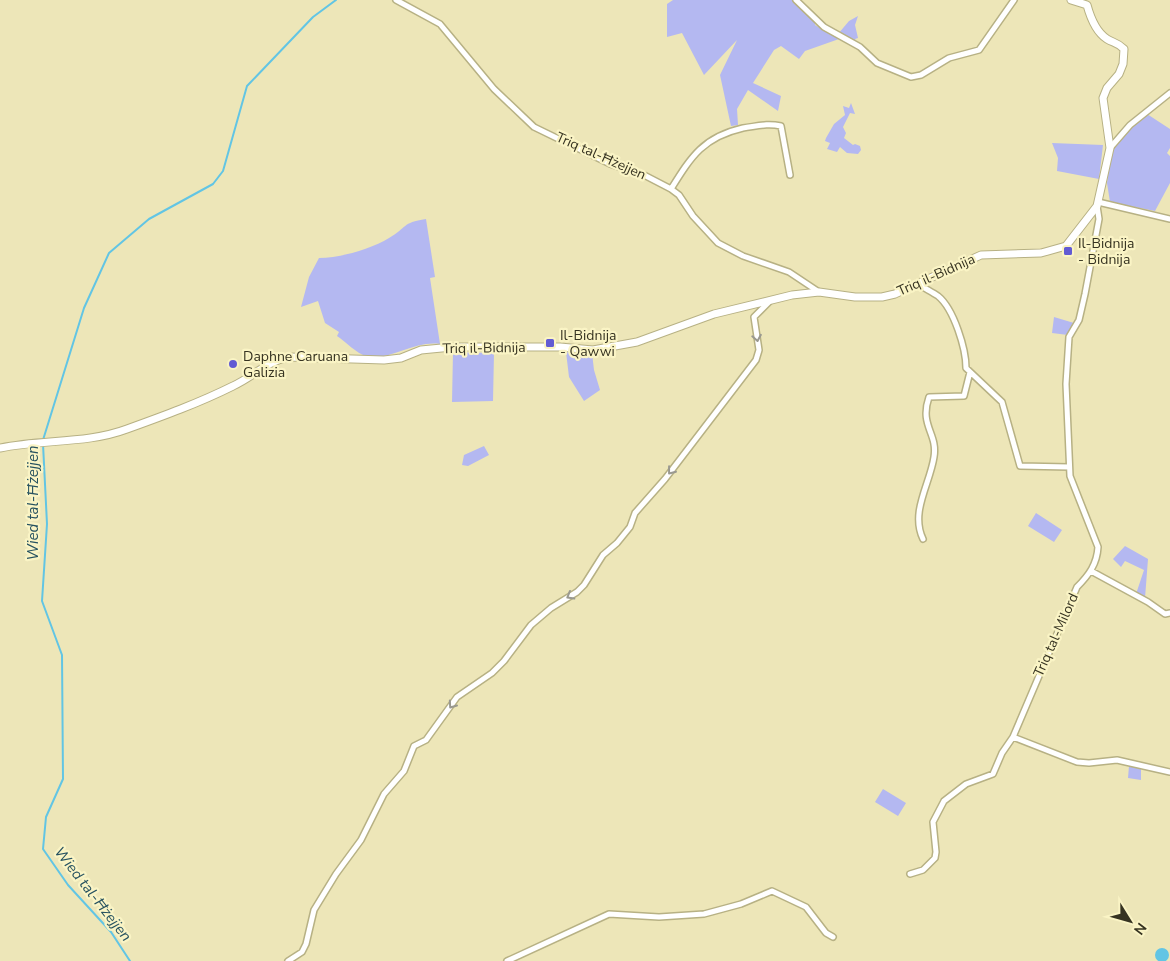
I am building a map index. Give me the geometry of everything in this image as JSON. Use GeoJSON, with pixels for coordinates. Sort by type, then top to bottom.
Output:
{"type":"FeatureCollection","features":[{"type":"Feature","properties":{"kind":"street","name":"Triq tal-Ħżejjen"},"geometry":{"type":"LineString","coordinates":[[396,0],[440,24],[494,89],[534,127],[610,164],[644,175],[671,189],[679,195],[693,216],[718,243],[744,256],[789,272],[819,292]]}},
{"type":"Feature","properties":{"kind":"street"},"geometry":{"type":"LineString","coordinates":[[796,0],[824,27],[860,47],[877,63],[914,77],[949,58],[979,50],[1014,0]]}},
{"type":"Feature","properties":{"kind":"street"},"geometry":{"type":"LineString","coordinates":[[1071,0],[1087,5],[1090,18],[1107,39],[1115,41],[1124,48],[1123,64],[1119,74],[1107,88],[1104,98],[1110,148],[1097,204],[1170,219]]}},
{"type":"Feature","properties":{"kind":"street"},"geometry":{"type":"LineString","coordinates":[[1110,148],[1130,125],[1170,93]]}},
{"type":"Feature","properties":{"kind":"street"},"geometry":{"type":"LineString","coordinates":[[671,189],[690,158],[707,142],[726,132],[765,123],[781,126],[790,175]]}},
{"type":"Feature","properties":{"kind":"street","name":"Triq il-Bidnija"},"geometry":{"type":"LineString","coordinates":[[0,448],[33,442],[101,437],[234,386],[275,360],[289,357],[384,360],[401,358],[421,350],[452,348],[560,348],[593,350],[614,348],[637,342],[714,314],[774,299],[819,292],[854,297],[882,297],[918,284],[980,256],[1041,253],[1066,246],[1097,204]]}},
{"type":"Feature","properties":{"kind":"street","name":"Triq tal-Milord"},"geometry":{"type":"LineString","coordinates":[[910,874],[923,870],[934,858],[936,852],[932,829],[941,805],[966,784],[992,775],[1002,753],[1013,737],[1077,587],[1091,571],[1098,556],[1098,547],[1070,476],[1066,384],[1069,337],[1079,320],[1085,294],[1099,219],[1097,204]]}},
{"type":"Feature","properties":{"kind":"street"},"geometry":{"type":"LineString","coordinates":[[918,284],[939,297],[946,305],[966,350],[966,368],[1002,402],[1020,466],[1069,467]]}},
{"type":"Feature","properties":{"kind":"street"},"geometry":{"type":"LineString","coordinates":[[288,961],[302,952],[306,944],[314,910],[336,874],[361,840],[384,794],[404,772],[414,746],[426,740],[458,697],[492,673],[504,661],[531,625],[551,608],[577,592],[592,575],[604,555],[630,527],[635,513],[676,464],[756,360],[759,350],[754,317],[774,299]]}},
{"type":"Feature","properties":{"kind":"street"},"geometry":{"type":"LineString","coordinates":[[923,539],[918,529],[919,508],[935,454],[932,436],[925,420],[926,406],[929,397],[964,396],[970,372]]}},
{"type":"Feature","properties":{"kind":"street"},"geometry":{"type":"LineString","coordinates":[[1091,571],[1148,602],[1165,614],[1170,613]]}},
{"type":"Feature","properties":{"kind":"street"},"geometry":{"type":"LineString","coordinates":[[1013,737],[1077,762],[1089,763],[1117,760],[1170,772]]}},
{"type":"Feature","properties":{"kind":"street"},"geometry":{"type":"LineString","coordinates":[[508,961],[609,914],[659,917],[704,914],[742,904],[772,891],[806,907],[826,933],[833,937]]}},
{"type":"Feature","properties":{"kind":"shaded area"},"geometry":{"type":"Polygon","coordinates":[[[673,0],[794,0],[815,25],[839,39],[805,51],[799,59],[781,46],[774,50],[753,83],[781,96],[778,111],[748,90],[737,109],[738,125],[731,126],[720,75],[737,40],[704,75],[682,33],[667,37],[667,4],[673,0]]]}},
{"type":"Feature","properties":{"kind":"shaded area"},"geometry":{"type":"Polygon","coordinates":[[[858,16],[855,25],[858,38],[855,39],[857,43],[838,34],[849,21],[858,16]]]}},
{"type":"Feature","properties":{"kind":"shaded area"},"geometry":{"type":"Polygon","coordinates":[[[851,103],[855,114],[850,113],[843,127],[846,133],[844,138],[853,145],[860,146],[861,150],[858,154],[847,153],[840,147],[837,152],[827,149],[830,143],[825,141],[826,138],[834,124],[845,115],[843,106],[849,108],[851,103]]]}},
{"type":"Feature","properties":{"kind":"shaded area"},"geometry":{"type":"Polygon","coordinates":[[[1147,114],[1170,129],[1170,148],[1167,153],[1170,156],[1170,183],[1155,211],[1110,202],[1107,183],[1111,152],[1134,125],[1147,114]]]}},
{"type":"Feature","properties":{"kind":"shaded area"},"geometry":{"type":"Polygon","coordinates":[[[1052,143],[1103,145],[1099,179],[1057,171],[1058,158],[1052,143]]]}},
{"type":"Feature","properties":{"kind":"shaded area"},"geometry":{"type":"Polygon","coordinates":[[[426,219],[435,277],[430,278],[440,344],[421,345],[383,356],[362,355],[337,336],[339,332],[325,323],[318,301],[301,307],[309,277],[319,258],[346,255],[364,249],[382,242],[408,224],[426,219]]]}},
{"type":"Feature","properties":{"kind":"shaded area"},"geometry":{"type":"Polygon","coordinates":[[[1054,317],[1074,323],[1068,335],[1052,333],[1054,317]]]}},
{"type":"Feature","properties":{"kind":"shaded area"},"geometry":{"type":"Polygon","coordinates":[[[453,352],[494,353],[493,401],[452,402],[453,352]]]}},
{"type":"Feature","properties":{"kind":"shaded area"},"geometry":{"type":"Polygon","coordinates":[[[566,352],[592,353],[594,370],[600,390],[584,401],[569,377],[566,352]]]}},
{"type":"Feature","properties":{"kind":"shaded area"},"geometry":{"type":"Polygon","coordinates":[[[484,446],[489,455],[468,466],[462,465],[464,455],[484,446]]]}},
{"type":"Feature","properties":{"kind":"shaded area"},"geometry":{"type":"Polygon","coordinates":[[[1036,513],[1062,530],[1054,542],[1028,526],[1036,513]]]}},
{"type":"Feature","properties":{"kind":"shaded area"},"geometry":{"type":"Polygon","coordinates":[[[1125,546],[1148,559],[1145,598],[1136,594],[1144,570],[1125,561],[1121,567],[1113,559],[1125,546]]]}},
{"type":"Feature","properties":{"kind":"shaded area"},"geometry":{"type":"Polygon","coordinates":[[[1129,766],[1141,769],[1141,780],[1128,778],[1129,766]]]}},
{"type":"Feature","properties":{"kind":"shaded area"},"geometry":{"type":"Polygon","coordinates":[[[883,789],[906,803],[898,816],[875,802],[883,789]]]}},
{"type":"Feature","properties":{"kind":"shaded area"},"geometry":{"type":"Polygon","coordinates":[[[1159,948],[1165,948],[1169,955],[1165,962],[1159,962],[1155,958],[1155,952],[1159,948]]]}},
{"type":"Feature","properties":{"kind":"waterway","name":"Wied tal-Ħżejjen"},"geometry":{"type":"LineString","coordinates":[[43,440],[84,308],[109,253],[149,219],[213,184],[223,171],[247,86],[313,17],[336,0]]}},
{"type":"Feature","properties":{"kind":"waterway","name":"Wied tal-Ħżejjen"},"geometry":{"type":"LineString","coordinates":[[43,444],[47,524],[42,601],[62,655],[63,779],[46,817],[43,849],[68,885],[111,932],[130,961]]}},
{"type":"Feature","properties":{"kind":"place","name":"Il-Bidnija - Bidnija"},"geometry":{"type":"Point","coordinates":[1068,251]}},
{"type":"Feature","properties":{"kind":"place","name":"Il-Bidnija - Qawwi"},"geometry":{"type":"Point","coordinates":[550,343]}},
{"type":"Feature","properties":{"kind":"place","name":"Daphne Caruana Galizia"},"geometry":{"type":"Point","coordinates":[233,364]}}]}
